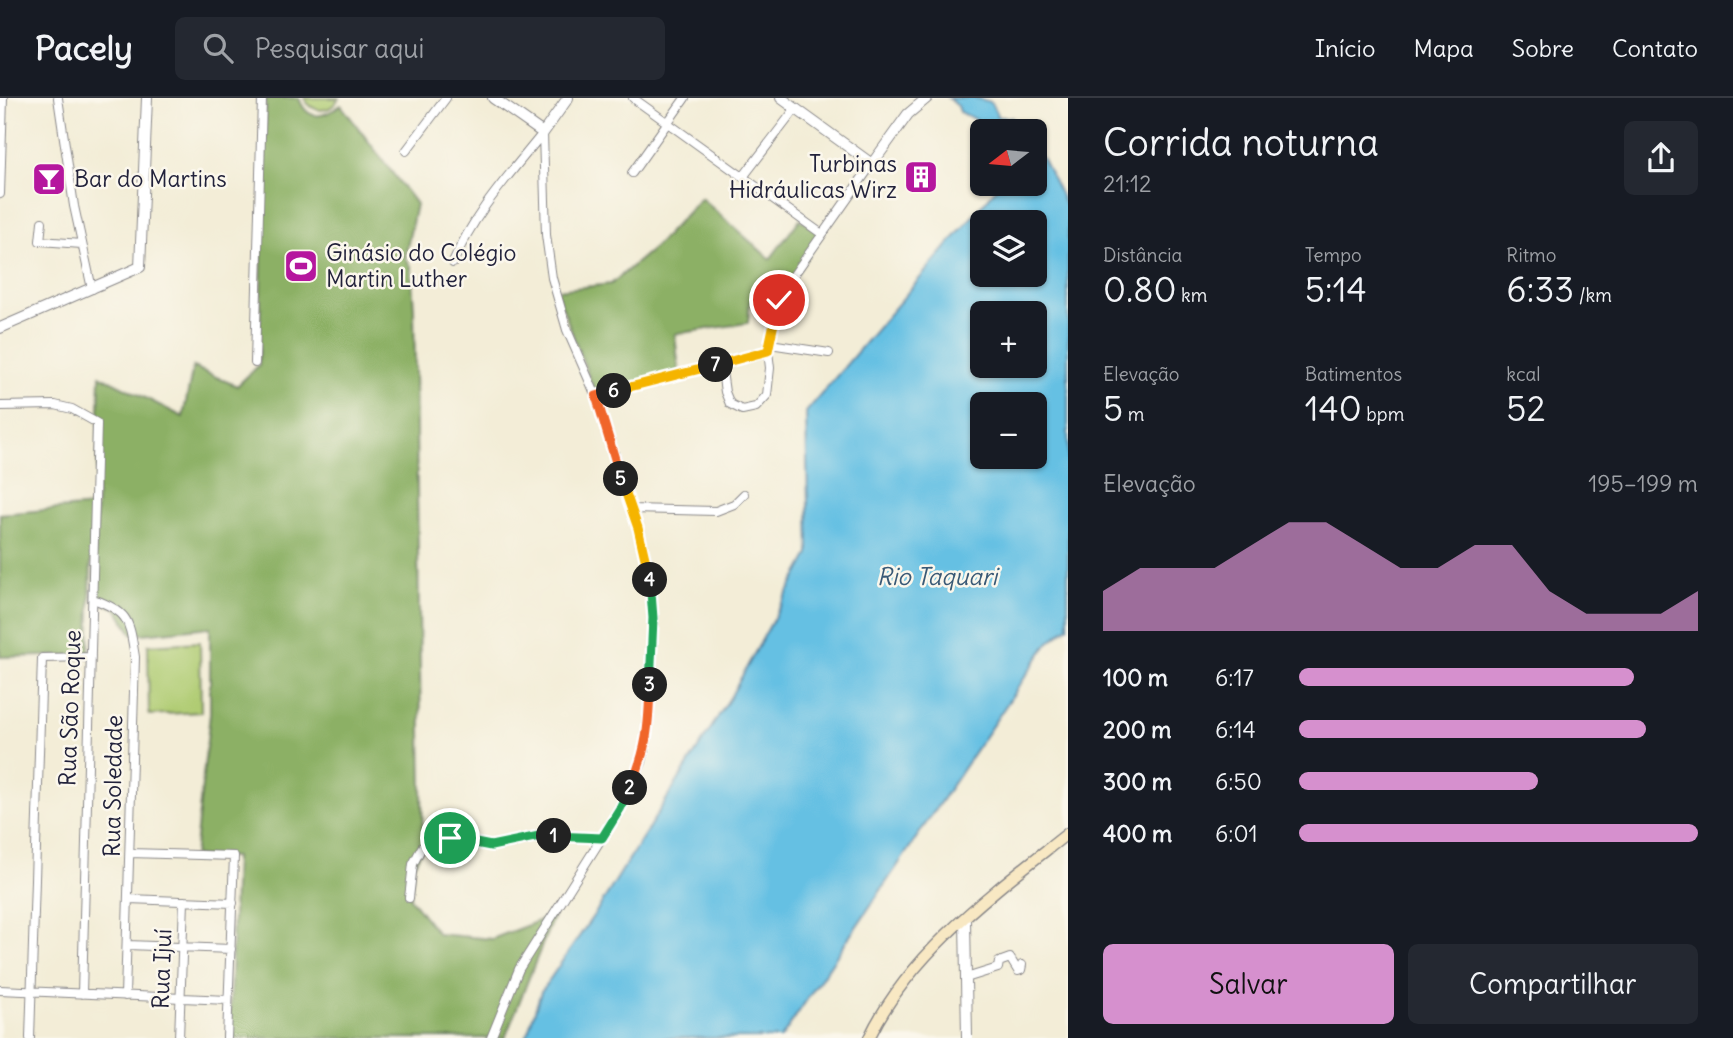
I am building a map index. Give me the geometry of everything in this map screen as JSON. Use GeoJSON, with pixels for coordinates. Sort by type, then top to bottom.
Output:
{"type":"FeatureCollection","features":[{"type":"Feature","properties":{"kind":"main road"},"geometry":{"type":"LineString","coordinates":[[869,1038],[896,991],[942,940],[1068,833]]}},
{"type":"Feature","properties":{"kind":"street"},"geometry":{"type":"LineString","coordinates":[[0,194],[3,98]]}},
{"type":"Feature","properties":{"kind":"street"},"geometry":{"type":"LineString","coordinates":[[58,98],[74,206],[92,289]]}},
{"type":"Feature","properties":{"kind":"street"},"geometry":{"type":"LineString","coordinates":[[0,328],[140,267],[146,98]]}},
{"type":"Feature","properties":{"kind":"street"},"geometry":{"type":"LineString","coordinates":[[255,363],[262,98]]}},
{"type":"Feature","properties":{"kind":"street"},"geometry":{"type":"LineString","coordinates":[[405,151],[446,98]]}},
{"type":"Feature","properties":{"kind":"street"},"geometry":{"type":"LineString","coordinates":[[494,98],[543,133]]}},
{"type":"Feature","properties":{"kind":"street"},"geometry":{"type":"LineString","coordinates":[[453,263],[464,240],[491,198],[568,98]]}},
{"type":"Feature","properties":{"kind":"street"},"geometry":{"type":"LineString","coordinates":[[633,98],[822,234]]}},
{"type":"Feature","properties":{"kind":"street"},"geometry":{"type":"LineString","coordinates":[[632,173],[685,98]]}},
{"type":"Feature","properties":{"kind":"street"},"geometry":{"type":"LineString","coordinates":[[781,98],[872,164]]}},
{"type":"Feature","properties":{"kind":"street"},"geometry":{"type":"LineString","coordinates":[[721,364],[724,392],[730,404],[742,410],[756,407],[767,395],[771,368],[769,348],[780,293],[908,114],[927,98]]}},
{"type":"Feature","properties":{"kind":"street"},"geometry":{"type":"LineString","coordinates":[[743,177],[796,108]]}},
{"type":"Feature","properties":{"kind":"street"},"geometry":{"type":"LineString","coordinates":[[491,1038],[519,969],[620,809],[642,762],[649,721],[653,618],[648,566],[596,396],[567,330],[552,278],[546,235],[543,133]]}},
{"type":"Feature","properties":{"kind":"street"},"geometry":{"type":"LineString","coordinates":[[42,222],[40,241],[82,244]]}},
{"type":"Feature","properties":{"kind":"street"},"geometry":{"type":"LineString","coordinates":[[596,396],[721,364],[769,348],[829,353]]}},
{"type":"Feature","properties":{"kind":"street","name":"Rua São Roque"},"geometry":{"type":"LineString","coordinates":[[0,406],[55,405],[72,409],[97,423],[82,994]]}},
{"type":"Feature","properties":{"kind":"street"},"geometry":{"type":"LineString","coordinates":[[631,509],[716,511],[734,504],[744,494]]}},
{"type":"Feature","properties":{"kind":"street","name":"Rua Soledade"},"geometry":{"type":"LineString","coordinates":[[93,599],[115,607],[130,624],[135,657],[125,996]]}},
{"type":"Feature","properties":{"kind":"street"},"geometry":{"type":"LineString","coordinates":[[30,1038],[42,658],[91,657]]}},
{"type":"Feature","properties":{"kind":"street"},"geometry":{"type":"LineString","coordinates":[[409,898],[413,864],[422,847],[432,841],[450,838],[491,846],[544,835],[602,838]]}},
{"type":"Feature","properties":{"kind":"street"},"geometry":{"type":"LineString","coordinates":[[130,853],[234,856],[227,1038]]}},
{"type":"Feature","properties":{"kind":"street"},"geometry":{"type":"LineString","coordinates":[[129,899],[233,903]]}},
{"type":"Feature","properties":{"kind":"street","name":"Rua Ijuí"},"geometry":{"type":"LineString","coordinates":[[179,1038],[184,901]]}},
{"type":"Feature","properties":{"kind":"street"},"geometry":{"type":"LineString","coordinates":[[965,919],[967,1038]]}},
{"type":"Feature","properties":{"kind":"street"},"geometry":{"type":"LineString","coordinates":[[128,945],[231,949]]}},
{"type":"Feature","properties":{"kind":"street"},"geometry":{"type":"LineString","coordinates":[[966,978],[998,968],[999,962],[1010,958],[1018,971],[1022,965]]}},
{"type":"Feature","properties":{"kind":"street"},"geometry":{"type":"LineString","coordinates":[[0,990],[229,1000]]}},
{"type":"Feature","properties":{"kind":"green space"},"geometry":{"type":"Polygon","coordinates":[[[266,98],[299,98],[307,111],[317,115],[323,115],[341,105],[416,204],[405,258],[411,266],[414,309],[423,848],[414,865],[410,898],[438,934],[492,939],[554,915],[505,1038],[229,1038],[235,857],[194,856],[210,714],[210,627],[133,635],[116,608],[94,600],[100,375],[183,417],[193,367],[237,386],[259,365],[266,98]]]}},
{"type":"Feature","properties":{"kind":"green space"},"geometry":{"type":"Polygon","coordinates":[[[304,98],[339,98],[331,107],[322,110],[312,107],[304,98]]]}},
{"type":"Feature","properties":{"kind":"green space"},"geometry":{"type":"Polygon","coordinates":[[[701,198],[770,259],[800,219],[822,234],[779,300],[750,301],[748,323],[675,334],[679,371],[596,396],[556,290],[611,284],[655,247],[701,198]]]}},
{"type":"Feature","properties":{"kind":"green space"},"geometry":{"type":"Polygon","coordinates":[[[92,506],[89,655],[0,657],[0,514],[92,506]]]}},
{"type":"Feature","properties":{"kind":"green space"},"geometry":{"type":"Polygon","coordinates":[[[200,642],[201,712],[149,715],[148,645],[200,642]]]}},
{"type":"Feature","properties":{"kind":"water"},"geometry":{"type":"Polygon","coordinates":[[[948,98],[976,98],[991,102],[998,117],[1013,119],[975,119],[960,112],[958,106],[948,98]]]}},
{"type":"Feature","properties":{"kind":"water","name":"Rio Taquari"},"geometry":{"type":"Polygon","coordinates":[[[1047,167],[1068,210],[1068,627],[1048,643],[781,1038],[526,1038],[541,992],[598,909],[731,696],[809,554],[806,412],[970,219],[970,287],[1047,287],[1047,210],[978,210],[990,196],[1047,196],[1047,167]]]}},
{"type":"Feature","properties":{"kind":"place","name":"Turbinas Hidráulicas Wirz"},"geometry":{"type":"Point","coordinates":[921,177]}},
{"type":"Feature","properties":{"kind":"place","name":"Bar do Martins"},"geometry":{"type":"Point","coordinates":[49,179]}},
{"type":"Feature","properties":{"kind":"place","name":"Ginásio do Colégio Martin Luther"},"geometry":{"type":"Point","coordinates":[301,266]}},
{"type":"Feature","properties":{"kind":"route"},"geometry":{"type":"LineString","coordinates":[[450,838],[491,846],[544,835],[602,838],[620,809],[642,762],[649,721],[653,618],[648,566],[596,396],[768,351],[779,300]]}}]}
